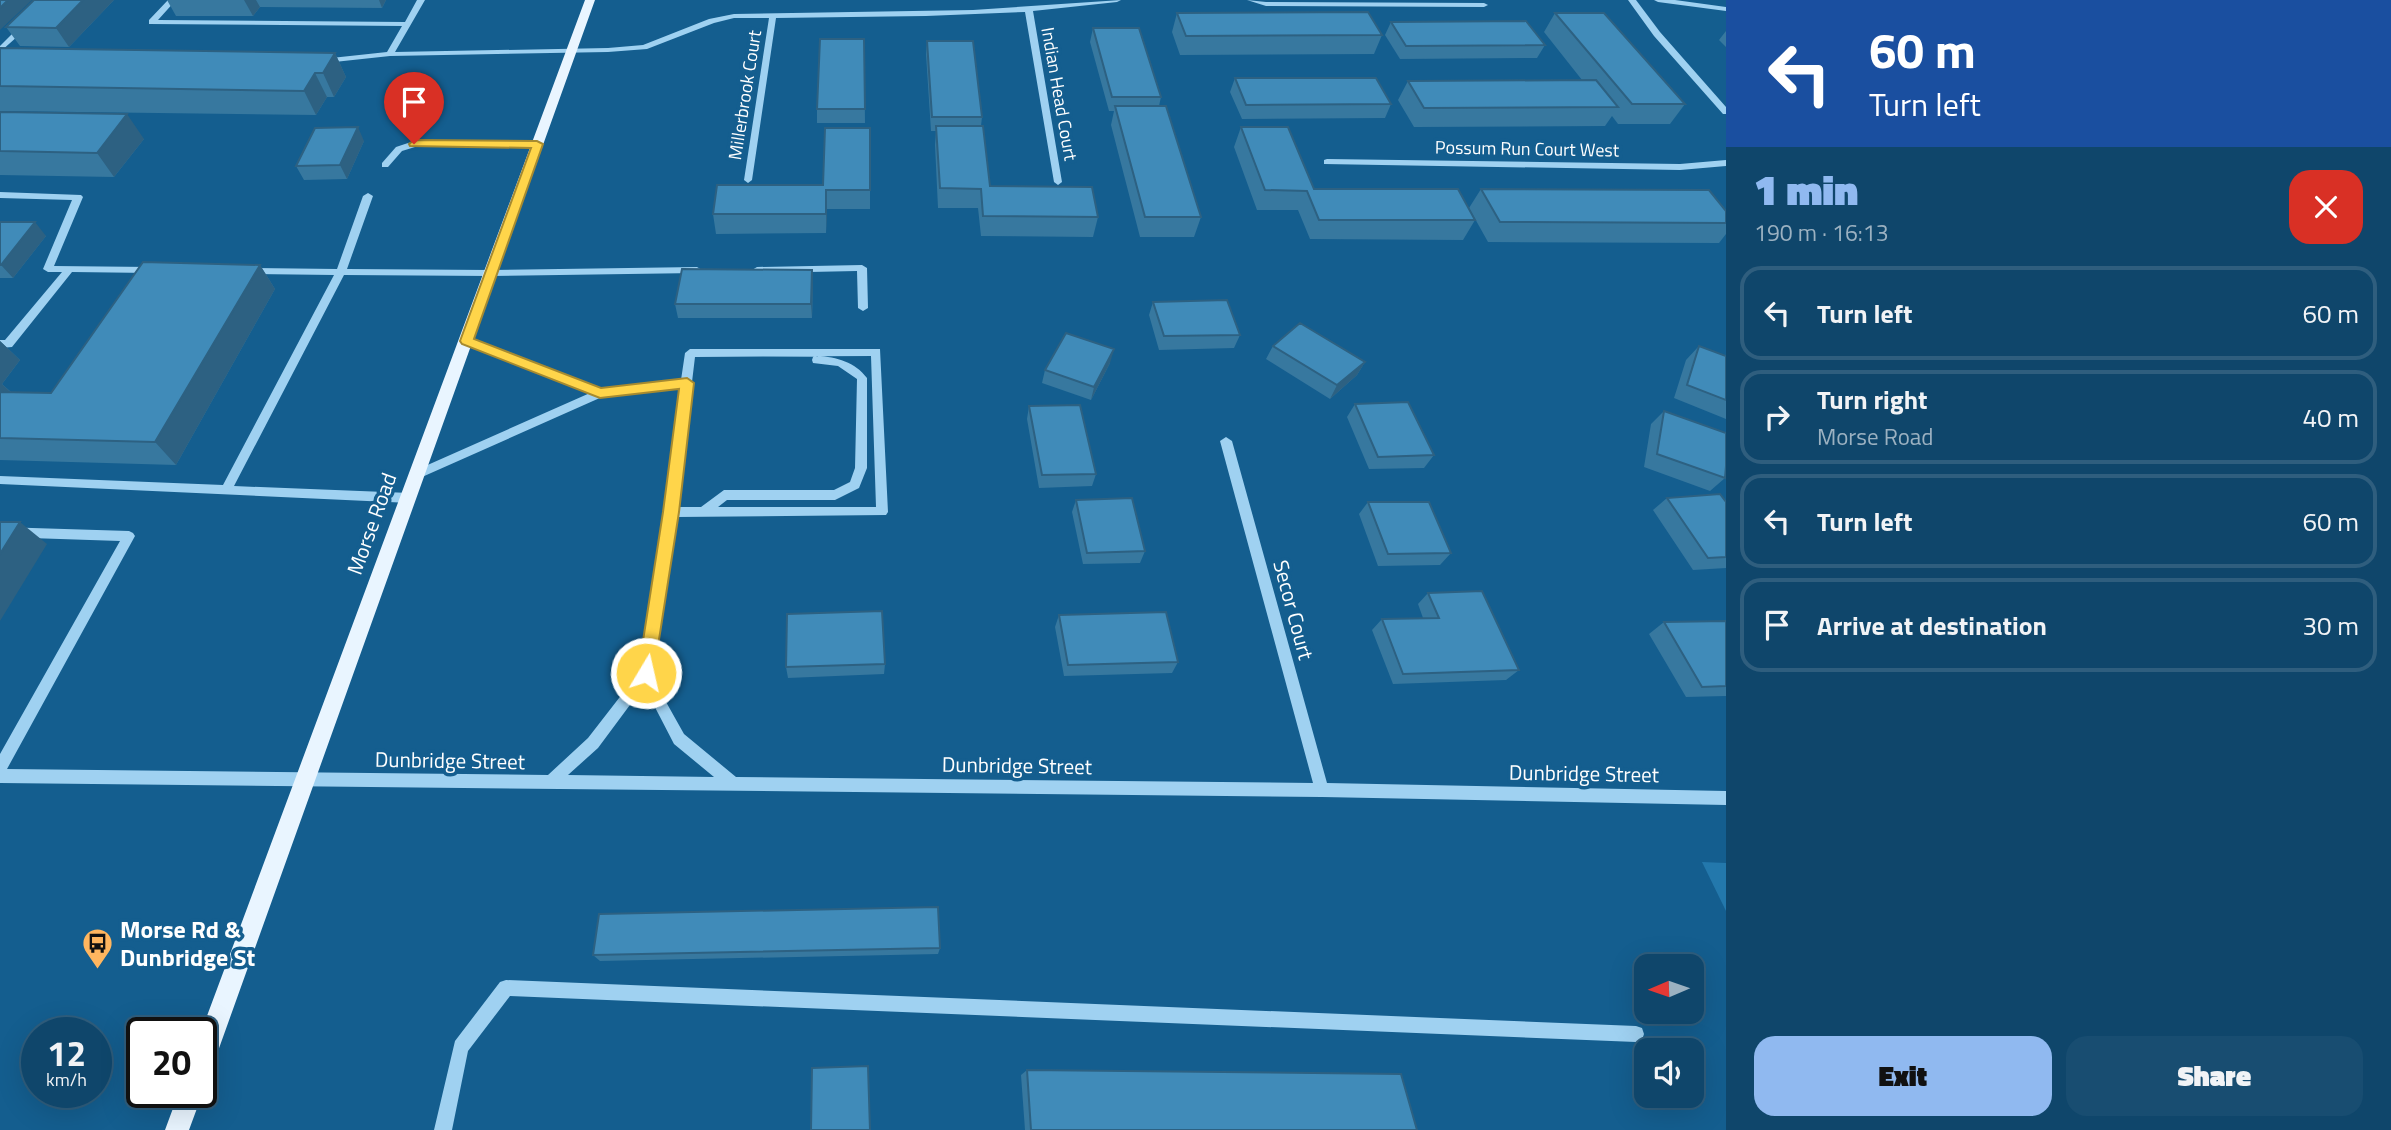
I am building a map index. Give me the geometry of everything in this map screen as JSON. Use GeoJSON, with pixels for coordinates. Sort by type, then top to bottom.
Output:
{"type":"FeatureCollection","features":[{"type":"Feature","properties":{"kind":"main road","name":"Morse Road"},"geometry":{"type":"LineString","coordinates":[[217,1022],[590,0]]}},
{"type":"Feature","properties":{"kind":"main road"},"geometry":{"type":"LineString","coordinates":[[177,1130],[185,1108]]}},
{"type":"Feature","properties":{"kind":"street"},"geometry":{"type":"LineString","coordinates":[[172,0],[152,22],[407,24]]}},
{"type":"Feature","properties":{"kind":"street"},"geometry":{"type":"LineString","coordinates":[[390,54],[421,0]]}},
{"type":"Feature","properties":{"kind":"street"},"geometry":{"type":"LineString","coordinates":[[309,63],[390,54],[645,47],[712,21],[734,16],[1029,11],[1116,0]]}},
{"type":"Feature","properties":{"kind":"street"},"geometry":{"type":"LineString","coordinates":[[1251,0],[1266,4],[1484,5]]}},
{"type":"Feature","properties":{"kind":"street"},"geometry":{"type":"LineString","coordinates":[[1632,0],[1657,34],[1726,112]]}},
{"type":"Feature","properties":{"kind":"street"},"geometry":{"type":"LineString","coordinates":[[1658,0],[1726,9]]}},
{"type":"Feature","properties":{"kind":"street","name":"Indian Head Court"},"geometry":{"type":"LineString","coordinates":[[1029,11],[1058,183]]}},
{"type":"Feature","properties":{"kind":"street","name":"Millerbrook Court"},"geometry":{"type":"LineString","coordinates":[[748,180],[773,15]]}},
{"type":"Feature","properties":{"kind":"street"},"geometry":{"type":"LineString","coordinates":[[0,50],[35,17]]}},
{"type":"Feature","properties":{"kind":"street"},"geometry":{"type":"LineString","coordinates":[[385,165],[399,149],[414,144],[537,144]]}},
{"type":"Feature","properties":{"kind":"street","name":"Possum Run Court West"},"geometry":{"type":"LineString","coordinates":[[1327,162],[1680,167],[1726,163]]}},
{"type":"Feature","properties":{"kind":"street"},"geometry":{"type":"LineString","coordinates":[[0,195],[78,197],[48,269],[165,270]]}},
{"type":"Feature","properties":{"kind":"street"},"geometry":{"type":"LineString","coordinates":[[227,489],[341,271],[368,196]]}},
{"type":"Feature","properties":{"kind":"street"},"geometry":{"type":"LineString","coordinates":[[752,270],[862,268],[863,308]]}},
{"type":"Feature","properties":{"kind":"street"},"geometry":{"type":"LineString","coordinates":[[0,344],[8,344],[70,269]]}},
{"type":"Feature","properties":{"kind":"street"},"geometry":{"type":"LineString","coordinates":[[233,270],[491,273],[710,270]]}},
{"type":"Feature","properties":{"kind":"street"},"geometry":{"type":"LineString","coordinates":[[467,341],[600,393]]}},
{"type":"Feature","properties":{"kind":"street"},"geometry":{"type":"LineString","coordinates":[[549,783],[593,743],[646,673],[671,512],[690,353],[876,352],[882,512],[671,512]]}},
{"type":"Feature","properties":{"kind":"street"},"geometry":{"type":"LineString","coordinates":[[705,512],[724,495],[835,495],[855,485],[861,468],[864,392],[862,378],[850,366],[830,360],[730,360],[709,353]]}},
{"type":"Feature","properties":{"kind":"street"},"geometry":{"type":"LineString","coordinates":[[418,474],[600,393],[687,383]]}},
{"type":"Feature","properties":{"kind":"street","name":"Secor Court"},"geometry":{"type":"LineString","coordinates":[[1226,441],[1322,790]]}},
{"type":"Feature","properties":{"kind":"street"},"geometry":{"type":"LineString","coordinates":[[0,480],[410,498]]}},
{"type":"Feature","properties":{"kind":"street"},"geometry":{"type":"LineString","coordinates":[[0,532],[129,536],[0,768]]}},
{"type":"Feature","properties":{"kind":"street"},"geometry":{"type":"LineString","coordinates":[[646,673],[655,696],[679,739],[734,784]]}},
{"type":"Feature","properties":{"kind":"street","name":"Dunbridge Street"},"geometry":{"type":"LineString","coordinates":[[0,776],[1322,790],[1726,798]]}},
{"type":"Feature","properties":{"kind":"street"},"geometry":{"type":"LineString","coordinates":[[443,1130],[461,1047],[506,988],[1636,1034]]}},
{"type":"Feature","properties":{"kind":"shaded area"},"geometry":{"type":"Polygon","coordinates":[[[1702,862],[1726,863],[1726,911],[1702,862]]]}},
{"type":"Feature","properties":{"kind":"building"},"geometry":{"type":"Polygon","coordinates":[[[0,0],[8,0],[0,8],[0,0]]]}},
{"type":"Feature","properties":{"kind":"building"},"geometry":{"type":"Polygon","coordinates":[[[34,0],[83,0],[56,28],[6,27],[34,0]]]}},
{"type":"Feature","properties":{"kind":"building"},"geometry":{"type":"Polygon","coordinates":[[[1368,12],[1382,35],[1186,36],[1177,13],[1368,12]]]}},
{"type":"Feature","properties":{"kind":"building"},"geometry":{"type":"Polygon","coordinates":[[[1555,13],[1604,13],[1685,104],[1632,104],[1555,13]]]}},
{"type":"Feature","properties":{"kind":"building"},"geometry":{"type":"Polygon","coordinates":[[[1526,21],[1545,45],[1406,46],[1391,22],[1526,21]]]}},
{"type":"Feature","properties":{"kind":"building"},"geometry":{"type":"Polygon","coordinates":[[[1093,28],[1139,28],[1161,97],[1112,97],[1093,28]]]}},
{"type":"Feature","properties":{"kind":"building"},"geometry":{"type":"Polygon","coordinates":[[[820,39],[864,39],[865,109],[817,109],[820,39]]]}},
{"type":"Feature","properties":{"kind":"building"},"geometry":{"type":"Polygon","coordinates":[[[927,41],[973,41],[982,117],[932,117],[927,41]]]}},
{"type":"Feature","properties":{"kind":"building"},"geometry":{"type":"Polygon","coordinates":[[[0,48],[335,53],[323,73],[315,73],[304,91],[0,86],[0,48]]]}},
{"type":"Feature","properties":{"kind":"building"},"geometry":{"type":"Polygon","coordinates":[[[1235,78],[1376,78],[1391,104],[1246,105],[1235,78]]]}},
{"type":"Feature","properties":{"kind":"building"},"geometry":{"type":"Polygon","coordinates":[[[1596,80],[1618,107],[1424,108],[1408,81],[1596,80]]]}},
{"type":"Feature","properties":{"kind":"building"},"geometry":{"type":"Polygon","coordinates":[[[1115,106],[1166,106],[1201,217],[1145,217],[1115,106]]]}},
{"type":"Feature","properties":{"kind":"building"},"geometry":{"type":"Polygon","coordinates":[[[0,112],[127,114],[97,153],[0,151],[0,112]]]}},
{"type":"Feature","properties":{"kind":"building"},"geometry":{"type":"Polygon","coordinates":[[[936,126],[983,126],[990,186],[1092,187],[1098,217],[983,216],[981,189],[940,188],[936,126]]]}},
{"type":"Feature","properties":{"kind":"building"},"geometry":{"type":"Polygon","coordinates":[[[358,127],[340,165],[296,166],[315,128],[358,127]]]}},
{"type":"Feature","properties":{"kind":"building"},"geometry":{"type":"Polygon","coordinates":[[[1241,127],[1288,127],[1314,189],[1458,189],[1475,220],[1319,220],[1307,191],[1265,190],[1241,127]]]}},
{"type":"Feature","properties":{"kind":"building"},"geometry":{"type":"Polygon","coordinates":[[[825,128],[870,128],[870,190],[826,190],[826,214],[713,214],[717,185],[823,185],[825,128]]]}},
{"type":"Feature","properties":{"kind":"building"},"geometry":{"type":"Polygon","coordinates":[[[1481,189],[1709,190],[1726,211],[1726,223],[1500,222],[1481,189]]]}},
{"type":"Feature","properties":{"kind":"building"},"geometry":{"type":"Polygon","coordinates":[[[0,222],[35,222],[1,265],[0,265],[0,222]]]}},
{"type":"Feature","properties":{"kind":"building"},"geometry":{"type":"Polygon","coordinates":[[[143,262],[260,265],[155,442],[0,438],[0,392],[51,393],[143,262]]]}},
{"type":"Feature","properties":{"kind":"building"},"geometry":{"type":"Polygon","coordinates":[[[682,269],[812,270],[811,304],[675,304],[682,269]]]}},
{"type":"Feature","properties":{"kind":"building"},"geometry":{"type":"Polygon","coordinates":[[[1227,300],[1240,335],[1164,336],[1153,302],[1227,300]]]}},
{"type":"Feature","properties":{"kind":"building"},"geometry":{"type":"Polygon","coordinates":[[[1300,323],[1365,362],[1337,385],[1273,346],[1300,323]]]}},
{"type":"Feature","properties":{"kind":"building"},"geometry":{"type":"Polygon","coordinates":[[[1066,333],[1114,349],[1094,387],[1045,370],[1066,333]]]}},
{"type":"Feature","properties":{"kind":"building"},"geometry":{"type":"Polygon","coordinates":[[[1699,346],[1726,356],[1726,400],[1687,385],[1699,346]]]}},
{"type":"Feature","properties":{"kind":"building"},"geometry":{"type":"Polygon","coordinates":[[[1408,402],[1434,455],[1378,457],[1355,404],[1408,402]]]}},
{"type":"Feature","properties":{"kind":"building"},"geometry":{"type":"Polygon","coordinates":[[[1080,405],[1096,474],[1042,475],[1029,406],[1080,405]]]}},
{"type":"Feature","properties":{"kind":"building"},"geometry":{"type":"Polygon","coordinates":[[[1664,411],[1726,433],[1725,478],[1657,454],[1664,411]]]}},
{"type":"Feature","properties":{"kind":"building"},"geometry":{"type":"Polygon","coordinates":[[[1720,494],[1726,502],[1726,557],[1708,558],[1667,498],[1720,494]]]}},
{"type":"Feature","properties":{"kind":"building"},"geometry":{"type":"Polygon","coordinates":[[[1132,498],[1145,551],[1087,553],[1076,500],[1132,498]]]}},
{"type":"Feature","properties":{"kind":"building"},"geometry":{"type":"Polygon","coordinates":[[[1368,502],[1429,502],[1451,553],[1388,554],[1368,502]]]}},
{"type":"Feature","properties":{"kind":"building"},"geometry":{"type":"Polygon","coordinates":[[[0,522],[20,522],[0,554],[0,522]]]}},
{"type":"Feature","properties":{"kind":"building"},"geometry":{"type":"Polygon","coordinates":[[[1482,591],[1519,670],[1403,674],[1382,619],[1439,618],[1428,593],[1482,591]]]}},
{"type":"Feature","properties":{"kind":"building"},"geometry":{"type":"Polygon","coordinates":[[[882,611],[885,664],[786,667],[787,614],[882,611]]]}},
{"type":"Feature","properties":{"kind":"building"},"geometry":{"type":"Polygon","coordinates":[[[1166,612],[1178,662],[1068,665],[1059,615],[1166,612]]]}},
{"type":"Feature","properties":{"kind":"building"},"geometry":{"type":"Polygon","coordinates":[[[1726,621],[1726,686],[1702,687],[1664,622],[1726,621]]]}},
{"type":"Feature","properties":{"kind":"building"},"geometry":{"type":"Polygon","coordinates":[[[938,907],[940,948],[593,955],[599,914],[938,907]]]}},
{"type":"Feature","properties":{"kind":"building"},"geometry":{"type":"Polygon","coordinates":[[[868,1066],[870,1130],[811,1130],[812,1068],[868,1066]]]}},
{"type":"Feature","properties":{"kind":"building"},"geometry":{"type":"Polygon","coordinates":[[[1027,1070],[1401,1074],[1417,1130],[1031,1130],[1027,1070]]]}},
{"type":"Feature","properties":{"kind":"place","name":"Morse Rd & Dunbridge St"},"geometry":{"type":"Point","coordinates":[97,971]}},
{"type":"Feature","properties":{"kind":"route"},"geometry":{"type":"LineString","coordinates":[[414,144],[537,144],[467,341],[600,393],[687,383],[671,512],[646,673]]}}]}
